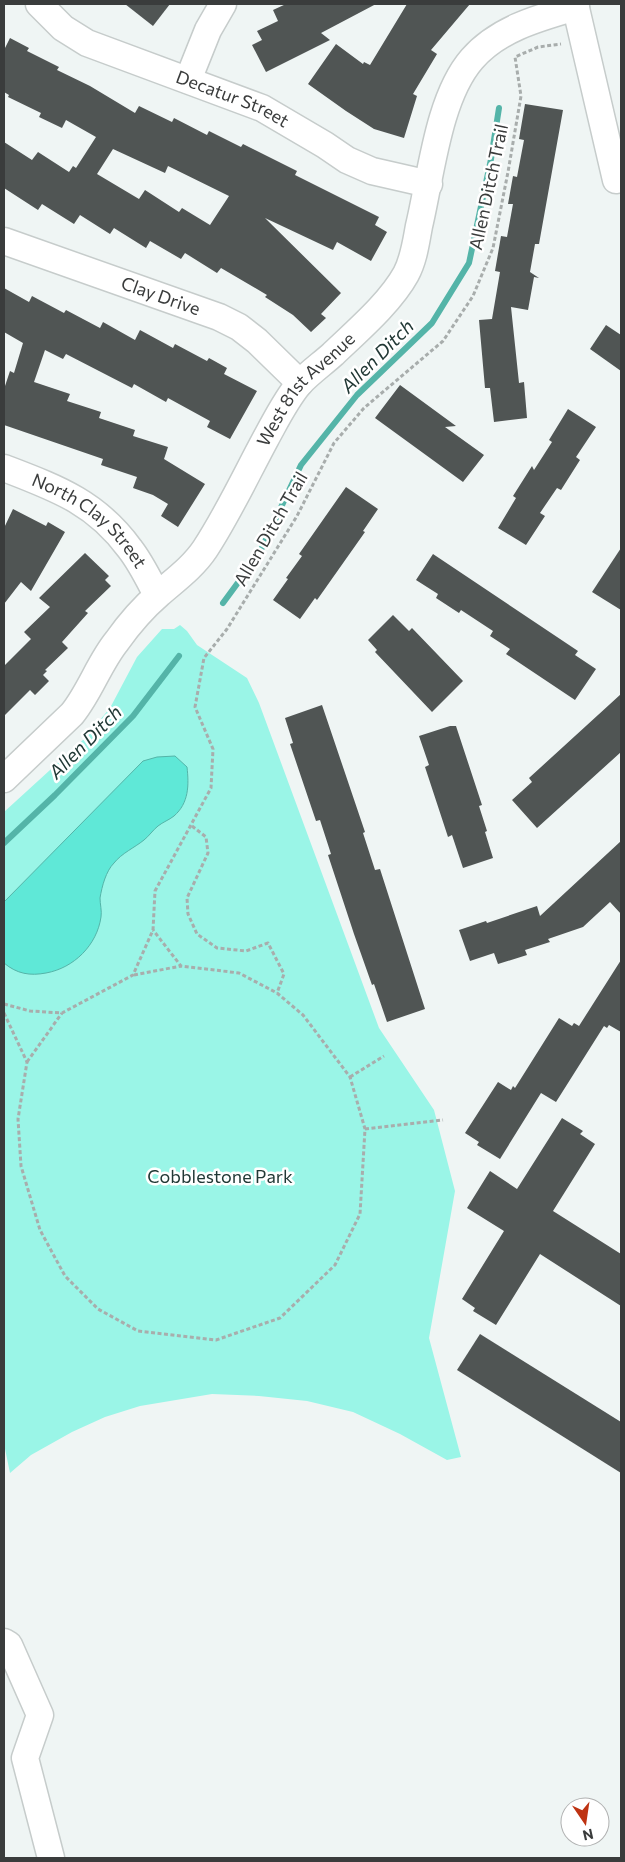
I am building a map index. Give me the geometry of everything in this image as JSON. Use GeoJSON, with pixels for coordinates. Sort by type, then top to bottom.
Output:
{"type":"FeatureCollection","features":[{"type":"Feature","properties":{"kind":"street","name":"Decatur Street"},"geometry":{"type":"LineString","coordinates":[[40,4],[63,28],[87,42],[274,113],[347,160],[372,171],[429,184]]}},
{"type":"Feature","properties":{"kind":"street"},"geometry":{"type":"LineString","coordinates":[[188,80],[208,30],[223,4]]}},
{"type":"Feature","properties":{"kind":"street"},"geometry":{"type":"LineString","coordinates":[[575,5],[618,180]]}},
{"type":"Feature","properties":{"kind":"street","name":"West 81st Avenue"},"geometry":{"type":"LineString","coordinates":[[4,779],[78,706],[100,665],[116,642],[158,595],[186,571],[206,548],[281,410],[300,383],[333,354],[382,305],[402,281],[412,260],[437,141],[452,92],[472,59],[484,47],[511,29],[536,18],[575,5]]}},
{"type":"Feature","properties":{"kind":"street","name":"Clay Drive"},"geometry":{"type":"LineString","coordinates":[[4,241],[219,317],[239,327],[257,340],[300,383]]}},
{"type":"Feature","properties":{"kind":"street","name":"North Clay Street"},"geometry":{"type":"LineString","coordinates":[[4,468],[42,482],[90,508],[102,518],[130,549],[158,595]]}},
{"type":"Feature","properties":{"kind":"street"},"geometry":{"type":"LineString","coordinates":[[4,1642],[9,1645],[40,1715],[25,1758],[51,1858]]}},
{"type":"Feature","properties":{"kind":"path","name":"Allen Ditch Trail"},"geometry":{"type":"LineString","coordinates":[[133,975],[153,930],[155,891],[211,788],[213,749],[195,707],[204,658],[227,629],[297,516],[334,443],[364,408],[443,340],[473,296],[493,248],[508,172],[521,96],[515,57],[538,47],[583,40]]}},
{"type":"Feature","properties":{"kind":"path"},"geometry":{"type":"LineString","coordinates":[[192,826],[206,837],[208,853],[187,898],[188,914],[197,934],[217,948],[246,951],[268,942],[284,974],[277,993]]}},
{"type":"Feature","properties":{"kind":"path"},"geometry":{"type":"LineString","coordinates":[[153,930],[181,966]]}},
{"type":"Feature","properties":{"kind":"path"},"geometry":{"type":"LineString","coordinates":[[181,966],[239,973],[277,993],[303,1015],[350,1078],[365,1129],[360,1214],[334,1265],[280,1318],[216,1340],[138,1331],[98,1309],[65,1276],[40,1230],[21,1166],[18,1119],[27,1062],[62,1013],[133,975],[181,966]]}},
{"type":"Feature","properties":{"kind":"path"},"geometry":{"type":"LineString","coordinates":[[4,1004],[30,1011],[62,1013]]}},
{"type":"Feature","properties":{"kind":"path"},"geometry":{"type":"LineString","coordinates":[[4,1013],[27,1062]]}},
{"type":"Feature","properties":{"kind":"path"},"geometry":{"type":"LineString","coordinates":[[350,1078],[384,1056]]}},
{"type":"Feature","properties":{"kind":"path"},"geometry":{"type":"LineString","coordinates":[[365,1129],[444,1120]]}},
{"type":"Feature","properties":{"kind":"green space","name":"Cobblestone Park"},"geometry":{"type":"Polygon","coordinates":[[[180,625],[197,645],[247,678],[259,703],[379,1028],[434,1110],[455,1191],[429,1338],[461,1457],[447,1460],[400,1434],[353,1412],[307,1401],[212,1394],[140,1406],[105,1417],[72,1432],[31,1455],[10,1473],[4,1444],[4,812],[84,739],[110,708],[137,657],[162,629],[174,629],[180,625]]]}},
{"type":"Feature","properties":{"kind":"shaded area"},"geometry":{"type":"Polygon","coordinates":[[[175,756],[187,767],[188,787],[183,805],[174,816],[158,826],[144,840],[121,856],[111,866],[100,898],[101,915],[99,927],[89,946],[66,966],[46,973],[24,973],[14,970],[4,963],[4,902],[143,761],[157,757],[175,756]]]}},
{"type":"Feature","properties":{"kind":"building"},"geometry":{"type":"Polygon","coordinates":[[[125,4],[170,4],[153,26],[125,4]]]}},
{"type":"Feature","properties":{"kind":"building"},"geometry":{"type":"Polygon","coordinates":[[[286,4],[376,4],[321,33],[330,40],[266,72],[252,45],[262,40],[257,31],[278,21],[273,10],[286,4]]]}},
{"type":"Feature","properties":{"kind":"building"},"geometry":{"type":"Polygon","coordinates":[[[407,4],[470,4],[431,50],[437,54],[413,94],[417,96],[404,138],[374,129],[308,84],[336,44],[363,64],[364,62],[370,65],[407,4]]]}},
{"type":"Feature","properties":{"kind":"building"},"geometry":{"type":"Polygon","coordinates":[[[10,38],[29,48],[27,51],[59,67],[57,70],[90,86],[135,113],[139,106],[172,122],[174,118],[207,135],[209,131],[241,147],[243,144],[297,171],[295,175],[379,217],[375,225],[387,232],[371,261],[337,242],[333,250],[265,218],[341,293],[321,314],[326,318],[311,332],[293,315],[265,297],[267,295],[221,268],[217,273],[185,253],[181,259],[150,241],[146,248],[114,228],[110,234],[80,215],[74,224],[42,204],[38,210],[4,188],[4,142],[32,160],[38,152],[69,172],[73,166],[76,168],[96,137],[66,120],[62,128],[39,117],[41,113],[8,97],[9,95],[4,92],[4,50],[10,38]],[[113,149],[97,174],[139,199],[145,190],[179,212],[182,208],[210,225],[229,196],[168,166],[165,173],[113,149]]]}},
{"type":"Feature","properties":{"kind":"building"},"geometry":{"type":"Polygon","coordinates":[[[525,104],[563,110],[539,244],[535,244],[530,272],[539,278],[534,277],[528,310],[511,307],[519,383],[524,382],[527,418],[494,422],[490,388],[485,388],[479,320],[492,319],[500,272],[495,271],[501,236],[507,237],[513,204],[508,204],[513,176],[517,177],[524,140],[519,139],[525,104]]]}},
{"type":"Feature","properties":{"kind":"building"},"geometry":{"type":"Polygon","coordinates":[[[4,288],[29,302],[32,296],[64,313],[66,310],[100,328],[103,322],[135,340],[140,330],[173,348],[175,344],[207,361],[209,358],[227,368],[224,374],[257,391],[230,439],[207,427],[210,421],[168,398],[166,402],[134,384],[132,388],[66,354],[63,359],[45,350],[34,382],[70,394],[67,401],[101,412],[99,418],[135,430],[133,436],[168,447],[164,459],[205,484],[178,527],[161,516],[168,504],[153,495],[133,488],[137,477],[101,465],[103,459],[4,425],[4,389],[10,371],[14,373],[23,343],[4,332],[4,288]]]}},
{"type":"Feature","properties":{"kind":"building"},"geometry":{"type":"Polygon","coordinates":[[[606,325],[621,335],[621,371],[590,349],[606,325]]]}},
{"type":"Feature","properties":{"kind":"building"},"geometry":{"type":"Polygon","coordinates":[[[400,385],[456,426],[445,427],[484,455],[463,482],[375,418],[400,385]]]}},
{"type":"Feature","properties":{"kind":"building"},"geometry":{"type":"Polygon","coordinates":[[[568,409],[596,427],[576,457],[580,460],[561,490],[557,488],[540,513],[545,516],[526,545],[498,528],[516,498],[513,496],[532,466],[534,470],[552,442],[549,440],[568,409]]]}},
{"type":"Feature","properties":{"kind":"building"},"geometry":{"type":"Polygon","coordinates":[[[346,487],[378,509],[363,531],[365,532],[317,600],[315,598],[300,619],[273,600],[302,556],[299,554],[346,487]]]}},
{"type":"Feature","properties":{"kind":"building"},"geometry":{"type":"Polygon","coordinates":[[[13,509],[46,526],[48,522],[65,532],[31,591],[21,582],[4,604],[4,528],[13,509]]]}},
{"type":"Feature","properties":{"kind":"building"},"geometry":{"type":"Polygon","coordinates":[[[621,548],[621,610],[592,592],[621,548]]]}},
{"type":"Feature","properties":{"kind":"building"},"geometry":{"type":"Polygon","coordinates":[[[85,553],[109,576],[105,580],[111,586],[85,611],[88,613],[62,642],[68,648],[45,670],[47,671],[43,675],[49,681],[35,695],[30,690],[4,716],[4,666],[31,639],[24,632],[50,607],[39,598],[85,553]]]}},
{"type":"Feature","properties":{"kind":"building"},"geometry":{"type":"Polygon","coordinates":[[[433,554],[578,651],[575,655],[596,669],[575,700],[506,654],[510,649],[490,636],[493,631],[461,610],[459,613],[436,598],[438,594],[416,580],[433,554]]]}},
{"type":"Feature","properties":{"kind":"building"},"geometry":{"type":"Polygon","coordinates":[[[393,615],[409,631],[412,628],[463,681],[432,712],[375,652],[377,650],[368,640],[393,615]]]}},
{"type":"Feature","properties":{"kind":"building"},"geometry":{"type":"Polygon","coordinates":[[[621,694],[621,752],[537,828],[512,800],[532,782],[529,778],[621,694]]]}},
{"type":"Feature","properties":{"kind":"building"},"geometry":{"type":"Polygon","coordinates":[[[322,705],[365,832],[363,833],[375,870],[380,869],[425,1009],[387,1022],[354,934],[328,855],[331,854],[320,820],[316,821],[290,744],[293,743],[285,718],[322,705]]]}},
{"type":"Feature","properties":{"kind":"building"},"geometry":{"type":"Polygon","coordinates":[[[450,726],[456,726],[482,805],[479,806],[493,858],[463,868],[452,835],[448,837],[425,767],[429,765],[419,736],[450,726]]]}},
{"type":"Feature","properties":{"kind":"building"},"geometry":{"type":"Polygon","coordinates":[[[621,841],[621,914],[610,902],[583,927],[548,939],[550,942],[525,950],[527,955],[498,964],[494,953],[470,961],[459,930],[486,921],[487,923],[537,906],[540,916],[621,841]]]}},
{"type":"Feature","properties":{"kind":"building"},"geometry":{"type":"Polygon","coordinates":[[[621,960],[621,1032],[609,1025],[607,1028],[604,1026],[556,1102],[541,1093],[500,1159],[477,1145],[479,1142],[465,1133],[498,1082],[511,1090],[513,1086],[515,1088],[559,1018],[572,1026],[574,1023],[579,1026],[621,960]]]}},
{"type":"Feature","properties":{"kind":"building"},"geometry":{"type":"Polygon","coordinates":[[[562,1118],[583,1131],[580,1134],[595,1144],[553,1211],[621,1254],[621,1306],[540,1254],[496,1325],[473,1311],[475,1308],[462,1299],[504,1231],[467,1208],[490,1171],[517,1189],[562,1118]]]}},
{"type":"Feature","properties":{"kind":"building"},"geometry":{"type":"Polygon","coordinates":[[[480,1334],[621,1422],[621,1473],[457,1370],[480,1334]]]}},
{"type":"Feature","properties":{"kind":"waterway","name":"Allen Ditch"},"geometry":{"type":"LineString","coordinates":[[223,603],[259,554],[301,465],[357,395],[432,323],[469,263],[491,159],[499,108]]}},
{"type":"Feature","properties":{"kind":"waterway","name":"Allen Ditch"},"geometry":{"type":"LineString","coordinates":[[4,843],[55,795],[133,716],[179,656]]}}]}
